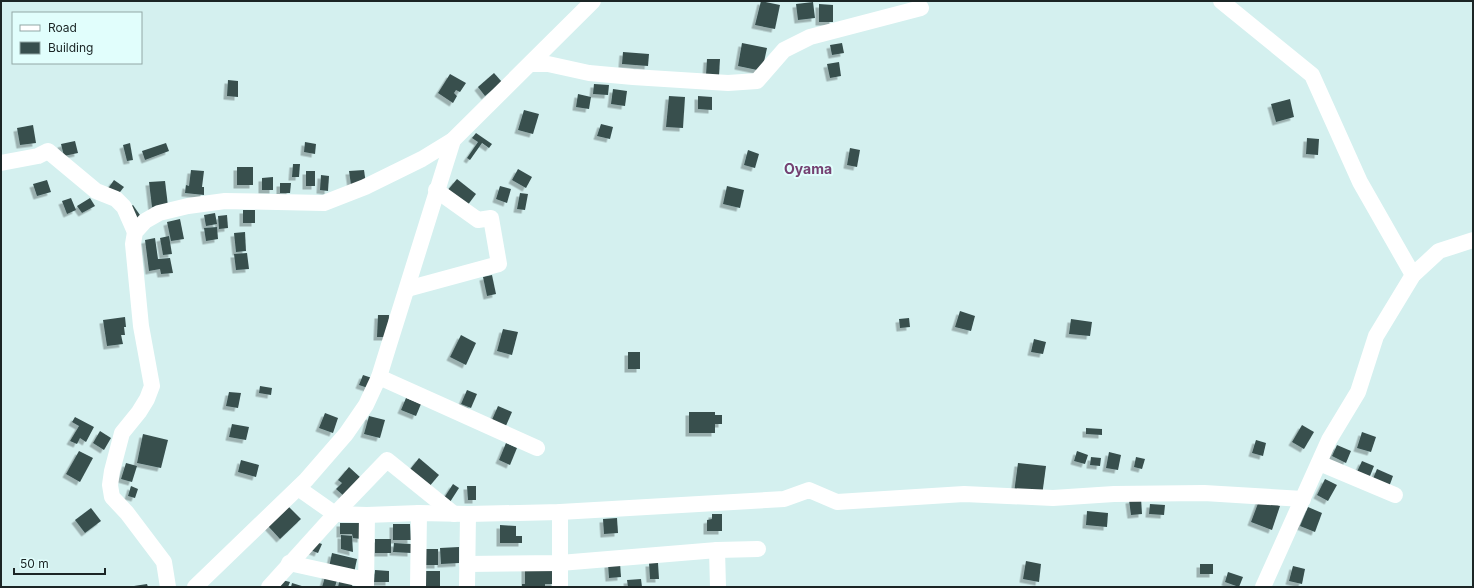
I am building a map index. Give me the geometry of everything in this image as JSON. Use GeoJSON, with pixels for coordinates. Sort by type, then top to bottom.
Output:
{"type":"FeatureCollection","features":[{"type":"Feature","properties":{"kind":"street"},"geometry":{"type":"LineString","coordinates":[[168,587],[164,562],[132,519],[112,497],[110,485],[122,433],[139,412],[147,399],[152,386],[141,326],[133,244],[135,232],[145,221],[159,213],[188,206],[225,201],[324,203],[365,187],[422,159],[453,140],[593,1]]}},
{"type":"Feature","properties":{"kind":"street"},"geometry":{"type":"LineString","coordinates":[[1221,1],[1312,75],[1360,182],[1413,275]]}},
{"type":"Feature","properties":{"kind":"street"},"geometry":{"type":"LineString","coordinates":[[531,64],[548,64],[589,73],[633,77],[728,82],[757,80],[784,50],[810,37],[921,8]]}},
{"type":"Feature","properties":{"kind":"street"},"geometry":{"type":"LineString","coordinates":[[195,587],[298,488],[357,420],[380,377],[436,190],[453,140]]}},
{"type":"Feature","properties":{"kind":"street"},"geometry":{"type":"LineString","coordinates":[[1,163],[38,156],[48,151],[96,191],[116,200],[124,207],[135,232]]}},
{"type":"Feature","properties":{"kind":"street"},"geometry":{"type":"LineString","coordinates":[[407,289],[499,264],[491,218],[478,220],[436,190]]}},
{"type":"Feature","properties":{"kind":"street"},"geometry":{"type":"LineString","coordinates":[[1263,587],[1329,440],[1358,392],[1376,336],[1413,275],[1439,251],[1473,240]]}},
{"type":"Feature","properties":{"kind":"street"},"geometry":{"type":"LineString","coordinates":[[380,377],[537,448]]}},
{"type":"Feature","properties":{"kind":"street"},"geometry":{"type":"LineString","coordinates":[[269,587],[289,563],[387,460],[461,514],[467,564],[467,587]]}},
{"type":"Feature","properties":{"kind":"street"},"geometry":{"type":"LineString","coordinates":[[1319,462],[1395,495]]}},
{"type":"Feature","properties":{"kind":"street"},"geometry":{"type":"LineString","coordinates":[[298,488],[335,514],[367,515],[560,512],[784,499],[809,490],[837,502],[964,494],[1052,498],[1114,494],[1204,493],[1303,499]]}},
{"type":"Feature","properties":{"kind":"street"},"geometry":{"type":"LineString","coordinates":[[560,512],[560,587]]}},
{"type":"Feature","properties":{"kind":"street"},"geometry":{"type":"LineString","coordinates":[[418,587],[419,513]]}},
{"type":"Feature","properties":{"kind":"street"},"geometry":{"type":"LineString","coordinates":[[289,563],[366,584],[367,515]]}},
{"type":"Feature","properties":{"kind":"street"},"geometry":{"type":"LineString","coordinates":[[467,564],[560,563],[717,550],[758,549]]}},
{"type":"Feature","properties":{"kind":"street"},"geometry":{"type":"LineString","coordinates":[[717,550],[718,587]]}},
{"type":"Feature","properties":{"kind":"building"},"geometry":{"type":"Polygon","coordinates":[[[761,1],[780,5],[775,29],[755,25],[761,1]]]}},
{"type":"Feature","properties":{"kind":"building"},"geometry":{"type":"Polygon","coordinates":[[[813,2],[815,18],[798,20],[796,4],[813,2]]]}},
{"type":"Feature","properties":{"kind":"building"},"geometry":{"type":"Polygon","coordinates":[[[819,4],[833,5],[833,22],[819,22],[819,4]]]}},
{"type":"Feature","properties":{"kind":"building"},"geometry":{"type":"Polygon","coordinates":[[[742,43],[767,48],[762,71],[738,66],[742,43]]]}},
{"type":"Feature","properties":{"kind":"building"},"geometry":{"type":"Polygon","coordinates":[[[842,43],[844,53],[832,55],[830,45],[842,43]]]}},
{"type":"Feature","properties":{"kind":"building"},"geometry":{"type":"Polygon","coordinates":[[[623,52],[649,54],[648,66],[622,64],[623,52]]]}},
{"type":"Feature","properties":{"kind":"building"},"geometry":{"type":"Polygon","coordinates":[[[707,59],[720,59],[719,76],[706,75],[707,59]]]}},
{"type":"Feature","properties":{"kind":"building"},"geometry":{"type":"Polygon","coordinates":[[[839,62],[841,76],[830,78],[827,64],[839,62]]]}},
{"type":"Feature","properties":{"kind":"building"},"geometry":{"type":"Polygon","coordinates":[[[494,73],[502,82],[485,96],[478,87],[494,73]]]}},
{"type":"Feature","properties":{"kind":"building"},"geometry":{"type":"Polygon","coordinates":[[[450,74],[466,83],[460,92],[456,90],[454,93],[457,96],[453,103],[438,93],[450,74]]]}},
{"type":"Feature","properties":{"kind":"building"},"geometry":{"type":"Polygon","coordinates":[[[228,80],[238,81],[238,97],[227,96],[228,80]]]}},
{"type":"Feature","properties":{"kind":"building"},"geometry":{"type":"Polygon","coordinates":[[[594,84],[609,85],[608,95],[593,94],[594,84]]]}},
{"type":"Feature","properties":{"kind":"building"},"geometry":{"type":"Polygon","coordinates":[[[613,89],[627,91],[625,106],[611,104],[613,89]]]}},
{"type":"Feature","properties":{"kind":"building"},"geometry":{"type":"Polygon","coordinates":[[[578,94],[591,97],[589,109],[576,107],[578,94]]]}},
{"type":"Feature","properties":{"kind":"building"},"geometry":{"type":"Polygon","coordinates":[[[669,96],[685,97],[683,128],[666,127],[669,96]]]}},
{"type":"Feature","properties":{"kind":"building"},"geometry":{"type":"Polygon","coordinates":[[[698,96],[712,97],[712,110],[698,109],[698,96]]]}},
{"type":"Feature","properties":{"kind":"building"},"geometry":{"type":"Polygon","coordinates":[[[1290,99],[1294,117],[1276,122],[1271,104],[1290,99]]]}},
{"type":"Feature","properties":{"kind":"building"},"geometry":{"type":"Polygon","coordinates":[[[524,110],[539,114],[533,134],[518,130],[524,110]]]}},
{"type":"Feature","properties":{"kind":"building"},"geometry":{"type":"Polygon","coordinates":[[[601,124],[613,127],[610,139],[597,136],[601,124]]]}},
{"type":"Feature","properties":{"kind":"building"},"geometry":{"type":"Polygon","coordinates":[[[33,125],[36,143],[20,145],[17,128],[33,125]]]}},
{"type":"Feature","properties":{"kind":"building"},"geometry":{"type":"Polygon","coordinates":[[[476,133],[492,144],[489,148],[482,143],[470,160],[467,158],[478,142],[472,138],[476,133]]]}},
{"type":"Feature","properties":{"kind":"building"},"geometry":{"type":"Polygon","coordinates":[[[1307,138],[1319,139],[1318,155],[1306,154],[1307,138]]]}},
{"type":"Feature","properties":{"kind":"building"},"geometry":{"type":"Polygon","coordinates":[[[75,141],[78,153],[64,156],[61,144],[75,141]]]}},
{"type":"Feature","properties":{"kind":"building"},"geometry":{"type":"Polygon","coordinates":[[[305,142],[316,144],[315,154],[304,152],[305,142]]]}},
{"type":"Feature","properties":{"kind":"building"},"geometry":{"type":"Polygon","coordinates":[[[130,143],[133,160],[127,161],[123,145],[130,143]]]}},
{"type":"Feature","properties":{"kind":"building"},"geometry":{"type":"Polygon","coordinates":[[[166,143],[169,151],[145,160],[142,151],[166,143]]]}},
{"type":"Feature","properties":{"kind":"building"},"geometry":{"type":"Polygon","coordinates":[[[850,148],[860,150],[857,167],[847,165],[850,148]]]}},
{"type":"Feature","properties":{"kind":"building"},"geometry":{"type":"Polygon","coordinates":[[[748,150],[759,154],[755,168],[744,165],[748,150]]]}},
{"type":"Feature","properties":{"kind":"building"},"geometry":{"type":"Polygon","coordinates":[[[293,164],[300,164],[299,177],[292,177],[293,164]]]}},
{"type":"Feature","properties":{"kind":"building"},"geometry":{"type":"Polygon","coordinates":[[[237,167],[253,167],[253,185],[237,185],[237,167]]]}},
{"type":"Feature","properties":{"kind":"building"},"geometry":{"type":"Polygon","coordinates":[[[518,169],[532,177],[526,188],[512,180],[518,169]]]}},
{"type":"Feature","properties":{"kind":"building"},"geometry":{"type":"Polygon","coordinates":[[[191,170],[204,171],[202,187],[204,187],[204,195],[185,193],[186,185],[189,186],[191,170]]]}},
{"type":"Feature","properties":{"kind":"building"},"geometry":{"type":"Polygon","coordinates":[[[364,170],[366,184],[351,185],[349,171],[364,170]]]}},
{"type":"Feature","properties":{"kind":"building"},"geometry":{"type":"Polygon","coordinates":[[[306,171],[315,171],[315,186],[306,186],[306,171]]]}},
{"type":"Feature","properties":{"kind":"building"},"geometry":{"type":"Polygon","coordinates":[[[321,175],[329,176],[328,191],[320,190],[321,175]]]}},
{"type":"Feature","properties":{"kind":"building"},"geometry":{"type":"Polygon","coordinates":[[[273,177],[273,190],[262,190],[262,178],[273,177]]]}},
{"type":"Feature","properties":{"kind":"building"},"geometry":{"type":"Polygon","coordinates":[[[457,179],[476,194],[467,206],[447,191],[457,179]]]}},
{"type":"Feature","properties":{"kind":"building"},"geometry":{"type":"Polygon","coordinates":[[[47,180],[51,192],[37,196],[33,184],[47,180]]]}},
{"type":"Feature","properties":{"kind":"building"},"geometry":{"type":"Polygon","coordinates":[[[114,180],[124,187],[116,197],[107,190],[114,180]]]}},
{"type":"Feature","properties":{"kind":"building"},"geometry":{"type":"Polygon","coordinates":[[[165,181],[168,206],[152,207],[149,182],[165,181]]]}},
{"type":"Feature","properties":{"kind":"building"},"geometry":{"type":"Polygon","coordinates":[[[280,183],[291,183],[290,193],[280,193],[280,183]]]}},
{"type":"Feature","properties":{"kind":"building"},"geometry":{"type":"Polygon","coordinates":[[[500,186],[511,189],[507,203],[496,199],[500,186]]]}},
{"type":"Feature","properties":{"kind":"building"},"geometry":{"type":"Polygon","coordinates":[[[727,186],[744,190],[740,208],[723,204],[727,186]]]}},
{"type":"Feature","properties":{"kind":"building"},"geometry":{"type":"Polygon","coordinates":[[[520,193],[528,194],[525,210],[517,209],[520,193]]]}},
{"type":"Feature","properties":{"kind":"building"},"geometry":{"type":"Polygon","coordinates":[[[71,198],[76,210],[67,214],[62,201],[71,198]]]}},
{"type":"Feature","properties":{"kind":"building"},"geometry":{"type":"Polygon","coordinates":[[[90,198],[95,206],[82,213],[77,206],[90,198]]]}},
{"type":"Feature","properties":{"kind":"building"},"geometry":{"type":"Polygon","coordinates":[[[133,205],[142,218],[135,223],[125,210],[133,205]]]}},
{"type":"Feature","properties":{"kind":"building"},"geometry":{"type":"Polygon","coordinates":[[[243,210],[255,210],[255,223],[243,223],[243,210]]]}},
{"type":"Feature","properties":{"kind":"building"},"geometry":{"type":"Polygon","coordinates":[[[215,213],[217,224],[206,226],[204,215],[215,213]]]}},
{"type":"Feature","properties":{"kind":"building"},"geometry":{"type":"Polygon","coordinates":[[[227,215],[228,228],[219,229],[218,216],[227,215]]]}},
{"type":"Feature","properties":{"kind":"building"},"geometry":{"type":"Polygon","coordinates":[[[180,219],[184,239],[171,241],[167,222],[180,219]]]}},
{"type":"Feature","properties":{"kind":"building"},"geometry":{"type":"Polygon","coordinates":[[[217,227],[218,239],[206,241],[204,228],[217,227]]]}},
{"type":"Feature","properties":{"kind":"building"},"geometry":{"type":"Polygon","coordinates":[[[245,232],[246,251],[236,252],[234,233],[245,232]]]}},
{"type":"Feature","properties":{"kind":"building"},"geometry":{"type":"Polygon","coordinates":[[[169,236],[172,254],[163,255],[160,238],[169,236]]]}},
{"type":"Feature","properties":{"kind":"building"},"geometry":{"type":"Polygon","coordinates":[[[155,238],[158,259],[170,258],[173,273],[161,274],[160,269],[149,271],[145,240],[155,238]]]}},
{"type":"Feature","properties":{"kind":"building"},"geometry":{"type":"Polygon","coordinates":[[[247,253],[249,269],[236,270],[234,254],[247,253]]]}},
{"type":"Feature","properties":{"kind":"building"},"geometry":{"type":"Polygon","coordinates":[[[492,275],[496,294],[487,296],[483,277],[492,275]]]}},
{"type":"Feature","properties":{"kind":"building"},"geometry":{"type":"Polygon","coordinates":[[[960,311],[975,316],[971,331],[955,327],[960,311]]]}},
{"type":"Feature","properties":{"kind":"building"},"geometry":{"type":"Polygon","coordinates":[[[378,315],[389,315],[388,337],[377,337],[378,315]]]}},
{"type":"Feature","properties":{"kind":"building"},"geometry":{"type":"Polygon","coordinates":[[[125,317],[125,335],[121,335],[123,344],[107,346],[103,320],[125,317]]]}},
{"type":"Feature","properties":{"kind":"building"},"geometry":{"type":"Polygon","coordinates":[[[909,318],[910,327],[900,328],[899,319],[909,318]]]}},
{"type":"Feature","properties":{"kind":"building"},"geometry":{"type":"Polygon","coordinates":[[[1071,319],[1092,322],[1090,336],[1069,334],[1071,319]]]}},
{"type":"Feature","properties":{"kind":"building"},"geometry":{"type":"Polygon","coordinates":[[[503,329],[518,332],[512,355],[497,351],[503,329]]]}},
{"type":"Feature","properties":{"kind":"building"},"geometry":{"type":"Polygon","coordinates":[[[461,335],[476,343],[466,365],[450,357],[461,335]]]}},
{"type":"Feature","properties":{"kind":"building"},"geometry":{"type":"Polygon","coordinates":[[[1034,339],[1046,342],[1043,354],[1031,352],[1034,339]]]}},
{"type":"Feature","properties":{"kind":"building"},"geometry":{"type":"Polygon","coordinates":[[[628,352],[640,352],[640,369],[628,369],[628,352]]]}},
{"type":"Feature","properties":{"kind":"building"},"geometry":{"type":"Polygon","coordinates":[[[363,375],[372,378],[368,388],[359,385],[363,375]]]}},
{"type":"Feature","properties":{"kind":"building"},"geometry":{"type":"Polygon","coordinates":[[[260,386],[272,388],[271,395],[259,393],[260,386]]]}},
{"type":"Feature","properties":{"kind":"building"},"geometry":{"type":"Polygon","coordinates":[[[467,390],[477,394],[471,408],[461,404],[467,390]]]}},
{"type":"Feature","properties":{"kind":"building"},"geometry":{"type":"Polygon","coordinates":[[[229,392],[241,393],[238,408],[226,406],[229,392]]]}},
{"type":"Feature","properties":{"kind":"building"},"geometry":{"type":"Polygon","coordinates":[[[406,398],[421,404],[416,416],[401,410],[406,398]]]}},
{"type":"Feature","properties":{"kind":"building"},"geometry":{"type":"Polygon","coordinates":[[[498,406],[512,412],[505,428],[491,422],[498,406]]]}},
{"type":"Feature","properties":{"kind":"building"},"geometry":{"type":"Polygon","coordinates":[[[689,412],[715,412],[715,415],[722,415],[722,424],[715,424],[715,433],[689,433],[689,412]]]}},
{"type":"Feature","properties":{"kind":"building"},"geometry":{"type":"Polygon","coordinates":[[[325,413],[338,418],[333,433],[319,428],[325,413]]]}},
{"type":"Feature","properties":{"kind":"building"},"geometry":{"type":"Polygon","coordinates":[[[369,416],[385,420],[380,438],[364,434],[369,416]]]}},
{"type":"Feature","properties":{"kind":"building"},"geometry":{"type":"Polygon","coordinates":[[[75,417],[94,427],[86,442],[80,438],[77,444],[70,441],[79,426],[72,422],[75,417]]]}},
{"type":"Feature","properties":{"kind":"building"},"geometry":{"type":"Polygon","coordinates":[[[232,424],[249,427],[246,440],[229,437],[232,424]]]}},
{"type":"Feature","properties":{"kind":"building"},"geometry":{"type":"Polygon","coordinates":[[[1302,425],[1314,432],[1304,449],[1292,442],[1302,425]]]}},
{"type":"Feature","properties":{"kind":"building"},"geometry":{"type":"Polygon","coordinates":[[[1086,428],[1102,429],[1102,435],[1086,434],[1086,428]]]}},
{"type":"Feature","properties":{"kind":"building"},"geometry":{"type":"Polygon","coordinates":[[[100,431],[111,438],[104,450],[93,443],[100,431]]]}},
{"type":"Feature","properties":{"kind":"building"},"geometry":{"type":"Polygon","coordinates":[[[1362,432],[1376,437],[1371,452],[1357,448],[1362,432]]]}},
{"type":"Feature","properties":{"kind":"building"},"geometry":{"type":"Polygon","coordinates":[[[143,434],[168,440],[161,468],[137,463],[143,434]]]}},
{"type":"Feature","properties":{"kind":"building"},"geometry":{"type":"Polygon","coordinates":[[[1256,440],[1266,443],[1263,456],[1252,453],[1256,440]]]}},
{"type":"Feature","properties":{"kind":"building"},"geometry":{"type":"Polygon","coordinates":[[[506,443],[517,448],[510,465],[499,460],[506,443]]]}},
{"type":"Feature","properties":{"kind":"building"},"geometry":{"type":"Polygon","coordinates":[[[1337,445],[1351,451],[1346,463],[1332,456],[1337,445]]]}},
{"type":"Feature","properties":{"kind":"building"},"geometry":{"type":"Polygon","coordinates":[[[79,451],[93,458],[80,482],[66,474],[79,451]]]}},
{"type":"Feature","properties":{"kind":"building"},"geometry":{"type":"Polygon","coordinates":[[[1077,451],[1088,455],[1085,464],[1074,461],[1077,451]]]}},
{"type":"Feature","properties":{"kind":"building"},"geometry":{"type":"Polygon","coordinates":[[[1109,452],[1121,455],[1118,470],[1106,468],[1109,452]]]}},
{"type":"Feature","properties":{"kind":"building"},"geometry":{"type":"Polygon","coordinates":[[[1091,457],[1101,458],[1100,466],[1090,465],[1091,457]]]}},
{"type":"Feature","properties":{"kind":"building"},"geometry":{"type":"Polygon","coordinates":[[[1136,457],[1145,459],[1142,469],[1134,467],[1136,457]]]}},
{"type":"Feature","properties":{"kind":"building"},"geometry":{"type":"Polygon","coordinates":[[[419,458],[439,475],[428,488],[408,472],[419,458]]]}},
{"type":"Feature","properties":{"kind":"building"},"geometry":{"type":"Polygon","coordinates":[[[241,460],[259,465],[256,477],[238,472],[241,460]]]}},
{"type":"Feature","properties":{"kind":"building"},"geometry":{"type":"Polygon","coordinates":[[[1362,461],[1374,466],[1368,481],[1355,476],[1362,461]]]}},
{"type":"Feature","properties":{"kind":"building"},"geometry":{"type":"Polygon","coordinates":[[[126,463],[137,466],[132,482],[121,479],[126,463]]]}},
{"type":"Feature","properties":{"kind":"building"},"geometry":{"type":"Polygon","coordinates":[[[1018,463],[1046,466],[1042,496],[1014,493],[1018,463]]]}},
{"type":"Feature","properties":{"kind":"building"},"geometry":{"type":"Polygon","coordinates":[[[349,467],[361,478],[345,497],[336,489],[342,483],[338,480],[349,467]]]}},
{"type":"Feature","properties":{"kind":"building"},"geometry":{"type":"Polygon","coordinates":[[[1377,469],[1393,476],[1389,487],[1372,481],[1377,469]]]}},
{"type":"Feature","properties":{"kind":"building"},"geometry":{"type":"Polygon","coordinates":[[[1325,479],[1337,485],[1328,501],[1317,495],[1325,479]]]}},
{"type":"Feature","properties":{"kind":"building"},"geometry":{"type":"Polygon","coordinates":[[[453,484],[459,488],[450,502],[444,498],[453,484]]]}},
{"type":"Feature","properties":{"kind":"building"},"geometry":{"type":"Polygon","coordinates":[[[131,486],[138,489],[135,498],[128,496],[131,486]]]}},
{"type":"Feature","properties":{"kind":"building"},"geometry":{"type":"Polygon","coordinates":[[[467,486],[476,486],[476,500],[468,500],[467,486]]]}},
{"type":"Feature","properties":{"kind":"building"},"geometry":{"type":"Polygon","coordinates":[[[1141,498],[1142,514],[1131,515],[1129,500],[1141,498]]]}},
{"type":"Feature","properties":{"kind":"building"},"geometry":{"type":"Polygon","coordinates":[[[1260,498],[1280,506],[1272,530],[1251,522],[1260,498]]]}},
{"type":"Feature","properties":{"kind":"building"},"geometry":{"type":"Polygon","coordinates":[[[1150,504],[1165,505],[1164,515],[1149,514],[1150,504]]]}},
{"type":"Feature","properties":{"kind":"building"},"geometry":{"type":"Polygon","coordinates":[[[288,506],[301,519],[280,539],[268,526],[288,506]]]}},
{"type":"Feature","properties":{"kind":"building"},"geometry":{"type":"Polygon","coordinates":[[[1308,507],[1322,513],[1315,532],[1300,526],[1308,507]]]}},
{"type":"Feature","properties":{"kind":"building"},"geometry":{"type":"Polygon","coordinates":[[[91,508],[101,521],[85,533],[75,520],[91,508]]]}},
{"type":"Feature","properties":{"kind":"building"},"geometry":{"type":"Polygon","coordinates":[[[1087,511],[1108,513],[1107,527],[1086,525],[1087,511]]]}},
{"type":"Feature","properties":{"kind":"building"},"geometry":{"type":"Polygon","coordinates":[[[712,514],[722,514],[722,531],[707,531],[707,520],[712,519],[712,514]]]}},
{"type":"Feature","properties":{"kind":"building"},"geometry":{"type":"Polygon","coordinates":[[[617,518],[618,533],[604,534],[603,519],[617,518]]]}},
{"type":"Feature","properties":{"kind":"building"},"geometry":{"type":"Polygon","coordinates":[[[340,523],[362,523],[361,539],[353,538],[352,534],[340,534],[340,523]]]}},
{"type":"Feature","properties":{"kind":"building"},"geometry":{"type":"Polygon","coordinates":[[[393,524],[410,524],[411,540],[393,540],[393,524]]]}},
{"type":"Feature","properties":{"kind":"building"},"geometry":{"type":"Polygon","coordinates":[[[500,525],[516,526],[516,536],[522,536],[522,543],[500,543],[500,525]]]}},
{"type":"Feature","properties":{"kind":"building"},"geometry":{"type":"Polygon","coordinates":[[[341,535],[352,536],[353,552],[341,549],[341,535]]]}},
{"type":"Feature","properties":{"kind":"building"},"geometry":{"type":"Polygon","coordinates":[[[375,539],[391,539],[391,553],[375,553],[375,539]]]}},
{"type":"Feature","properties":{"kind":"building"},"geometry":{"type":"Polygon","coordinates":[[[313,541],[322,544],[318,553],[310,550],[313,541]]]}},
{"type":"Feature","properties":{"kind":"building"},"geometry":{"type":"Polygon","coordinates":[[[394,543],[411,544],[411,553],[393,552],[394,543]]]}},
{"type":"Feature","properties":{"kind":"building"},"geometry":{"type":"Polygon","coordinates":[[[459,547],[459,563],[441,564],[440,548],[459,547]]]}},
{"type":"Feature","properties":{"kind":"building"},"geometry":{"type":"Polygon","coordinates":[[[422,549],[438,549],[438,565],[422,565],[422,549]]]}},
{"type":"Feature","properties":{"kind":"building"},"geometry":{"type":"Polygon","coordinates":[[[332,553],[357,559],[354,573],[329,567],[332,553]]]}},
{"type":"Feature","properties":{"kind":"building"},"geometry":{"type":"Polygon","coordinates":[[[1026,561],[1041,564],[1039,582],[1023,579],[1026,561]]]}},
{"type":"Feature","properties":{"kind":"building"},"geometry":{"type":"Polygon","coordinates":[[[620,563],[621,577],[609,578],[608,564],[620,563]]]}},
{"type":"Feature","properties":{"kind":"building"},"geometry":{"type":"Polygon","coordinates":[[[649,563],[658,563],[659,579],[650,579],[649,563]]]}},
{"type":"Feature","properties":{"kind":"building"},"geometry":{"type":"Polygon","coordinates":[[[1200,564],[1213,564],[1213,574],[1200,574],[1200,564]]]}},
{"type":"Feature","properties":{"kind":"building"},"geometry":{"type":"Polygon","coordinates":[[[525,566],[554,566],[555,584],[545,584],[545,587],[522,587],[522,584],[525,584],[525,566]]]}},
{"type":"Feature","properties":{"kind":"building"},"geometry":{"type":"Polygon","coordinates":[[[1293,566],[1305,569],[1302,584],[1289,581],[1293,566]]]}},
{"type":"Feature","properties":{"kind":"building"},"geometry":{"type":"Polygon","coordinates":[[[375,570],[389,571],[389,582],[374,582],[375,570]]]}},
{"type":"Feature","properties":{"kind":"building"},"geometry":{"type":"Polygon","coordinates":[[[423,571],[440,571],[440,587],[423,587],[423,571]]]}},
{"type":"Feature","properties":{"kind":"building"},"geometry":{"type":"Polygon","coordinates":[[[1228,572],[1243,577],[1239,587],[1225,582],[1228,572]]]}},
{"type":"Feature","properties":{"kind":"building"},"geometry":{"type":"Polygon","coordinates":[[[326,574],[338,577],[335,587],[322,587],[326,574]]]}},
{"type":"Feature","properties":{"kind":"building"},"geometry":{"type":"Polygon","coordinates":[[[340,578],[353,581],[352,587],[338,587],[340,578]]]}},
{"type":"Feature","properties":{"kind":"building"},"geometry":{"type":"Polygon","coordinates":[[[278,579],[290,582],[288,587],[276,587],[278,579]]]}},
{"type":"Feature","properties":{"kind":"building"},"geometry":{"type":"Polygon","coordinates":[[[641,579],[642,587],[628,587],[627,580],[641,579]]]}},
{"type":"Feature","properties":{"kind":"building"},"geometry":{"type":"Polygon","coordinates":[[[292,583],[305,587],[291,587],[292,583]]]}},
{"type":"Feature","properties":{"kind":"building"},"geometry":{"type":"Polygon","coordinates":[[[147,584],[148,587],[134,587],[134,586],[147,584]]]}},
{"type":"Feature","properties":{"kind":"district","name":"Oyama"},"geometry":{"type":"Point","coordinates":[808,169]}}]}
